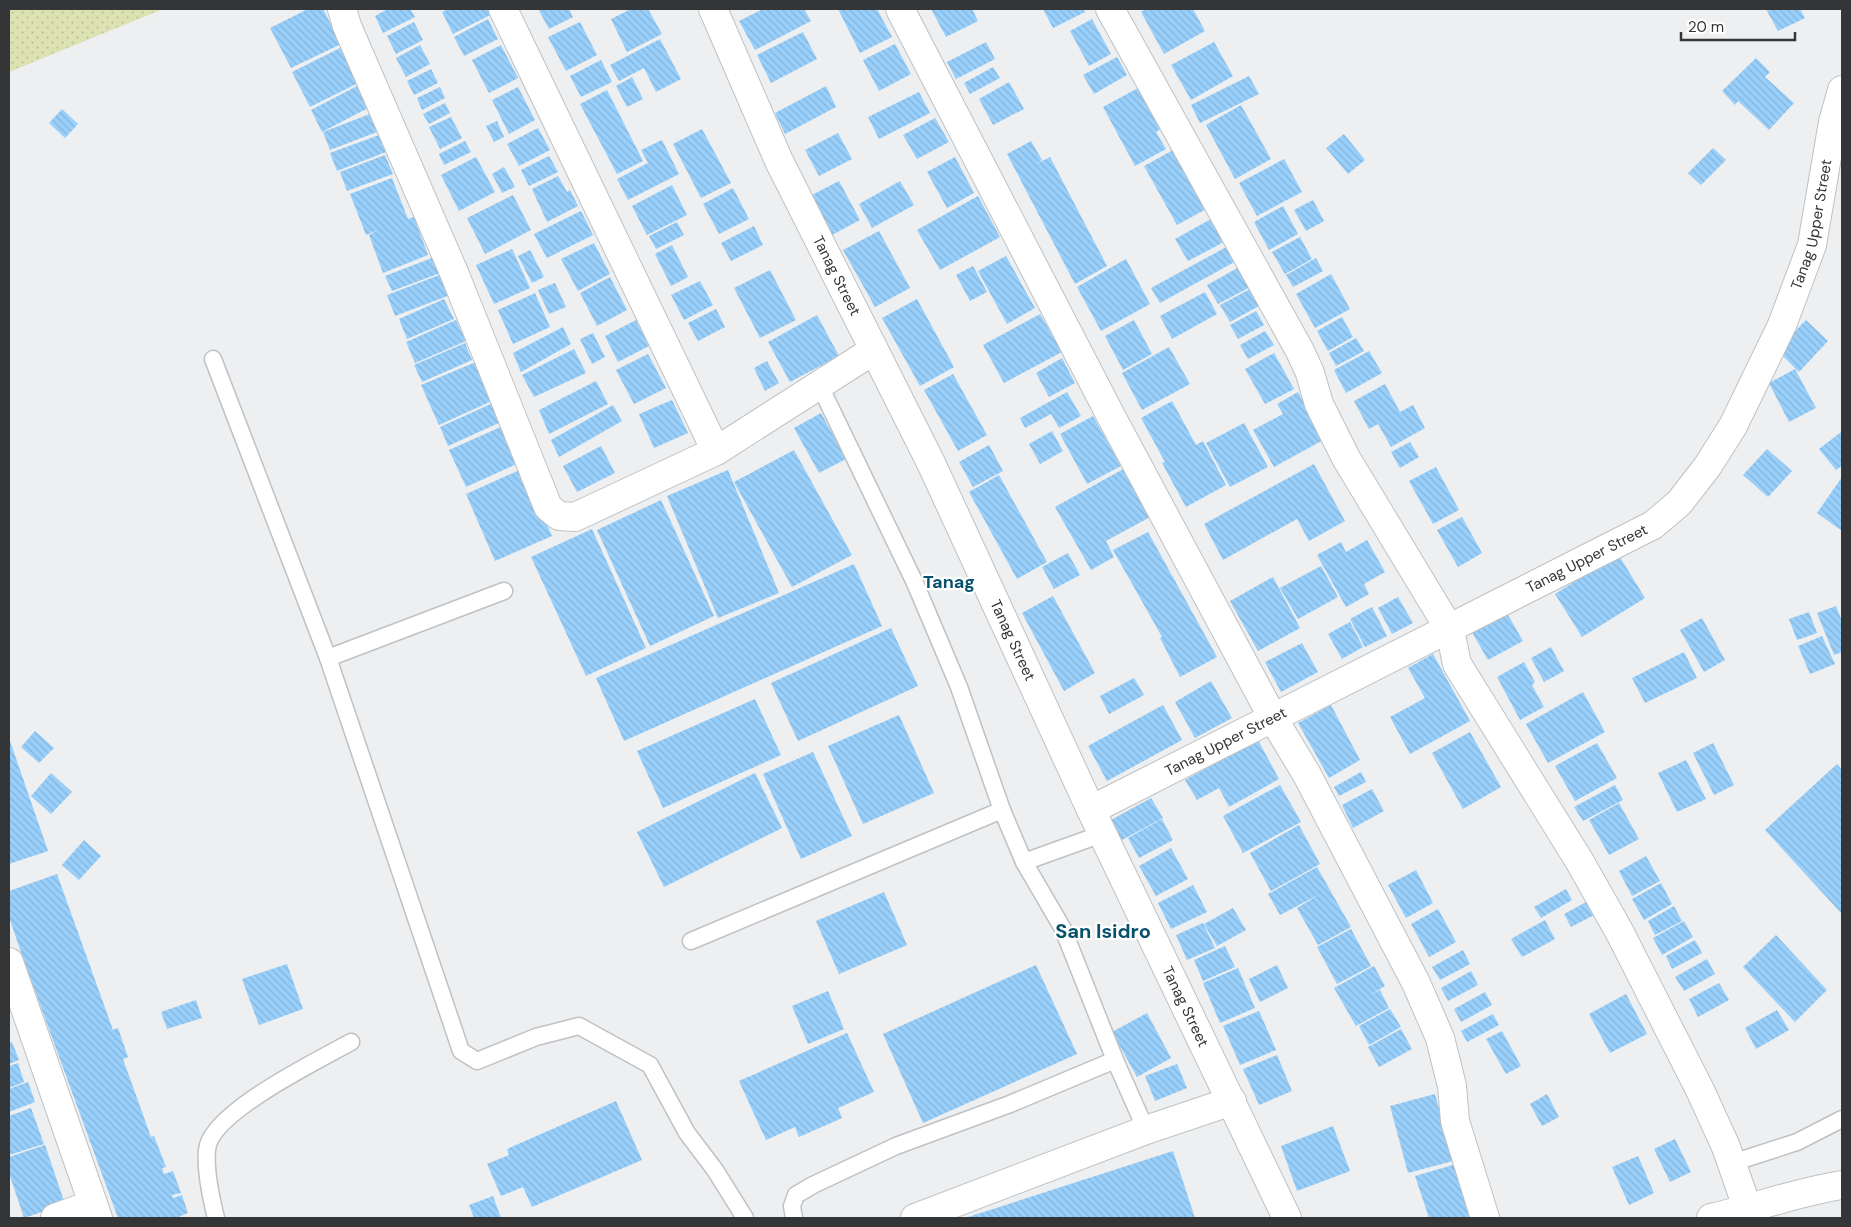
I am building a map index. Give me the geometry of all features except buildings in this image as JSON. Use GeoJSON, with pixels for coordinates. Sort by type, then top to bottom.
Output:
{"type":"FeatureCollection","features":[{"type":"Feature","properties":{"kind":"street"},"geometry":{"type":"LineString","coordinates":[[342,9],[347,26],[455,275],[548,507],[559,516],[574,517],[716,451],[874,350]]}},
{"type":"Feature","properties":{"kind":"street"},"geometry":{"type":"LineString","coordinates":[[503,9],[716,451]]}},
{"type":"Feature","properties":{"kind":"street","name":"Tanag Street"},"geometry":{"type":"LineString","coordinates":[[712,9],[779,161],[939,481],[1096,822],[1287,1218]]}},
{"type":"Feature","properties":{"kind":"street"},"geometry":{"type":"LineString","coordinates":[[900,9],[1112,418],[1274,720],[1306,773],[1342,844],[1381,914],[1440,1038],[1452,1086],[1455,1121],[1485,1218]]}},
{"type":"Feature","properties":{"kind":"street"},"geometry":{"type":"LineString","coordinates":[[1110,9],[1300,352],[1310,373],[1319,404],[1346,458],[1450,630],[1456,664],[1580,862],[1619,931],[1700,1090],[1732,1164],[1748,1210]]}},
{"type":"Feature","properties":{"kind":"street","name":"Tanag Upper Street"},"geometry":{"type":"LineString","coordinates":[[1096,822],[1274,720],[1653,526],[1679,504],[1707,467],[1733,426],[1782,325],[1812,245],[1833,122],[1842,90]]}},
{"type":"Feature","properties":{"kind":"street"},"geometry":{"type":"LineString","coordinates":[[9,962],[96,1211],[55,1218]]}},
{"type":"Feature","properties":{"kind":"street"},"geometry":{"type":"LineString","coordinates":[[915,1218],[1146,1130],[1232,1101]]}},
{"type":"Feature","properties":{"kind":"street"},"geometry":{"type":"LineString","coordinates":[[1711,1218],[1748,1210],[1808,1191],[1842,1186]]}},
{"type":"Feature","properties":{"kind":"lane"},"geometry":{"type":"LineString","coordinates":[[213,359],[328,658],[461,1051],[477,1061],[536,1036],[579,1026],[650,1065],[687,1133],[715,1170],[745,1218]]}},
{"type":"Feature","properties":{"kind":"lane"},"geometry":{"type":"LineString","coordinates":[[820,384],[915,583],[959,686],[1002,810],[1024,862],[1063,930],[1115,1060],[1146,1130]]}},
{"type":"Feature","properties":{"kind":"lane"},"geometry":{"type":"LineString","coordinates":[[328,658],[504,590]]}},
{"type":"Feature","properties":{"kind":"lane"},"geometry":{"type":"LineString","coordinates":[[691,941],[1002,810]]}},
{"type":"Feature","properties":{"kind":"lane"},"geometry":{"type":"LineString","coordinates":[[1024,862],[1096,822]]}},
{"type":"Feature","properties":{"kind":"lane"},"geometry":{"type":"LineString","coordinates":[[216,1218],[206,1149],[214,1129],[242,1105],[351,1042]]}},
{"type":"Feature","properties":{"kind":"lane"},"geometry":{"type":"LineString","coordinates":[[794,1218],[792,1206],[796,1195],[813,1185],[896,1146],[1010,1104],[1115,1060]]}},
{"type":"Feature","properties":{"kind":"lane"},"geometry":{"type":"LineString","coordinates":[[1732,1164],[1797,1142],[1842,1118]]}},
{"type":"Feature","properties":{"kind":"green space"},"geometry":{"type":"Polygon","coordinates":[[[9,9],[163,9],[9,72],[9,9]]]}},
{"type":"Feature","properties":{"kind":"district","name":"Tanag"},"geometry":{"type":"Point","coordinates":[949,582]}},
{"type":"Feature","properties":{"kind":"district","name":"San Isidro"},"geometry":{"type":"Point","coordinates":[1103,931]}}]}
